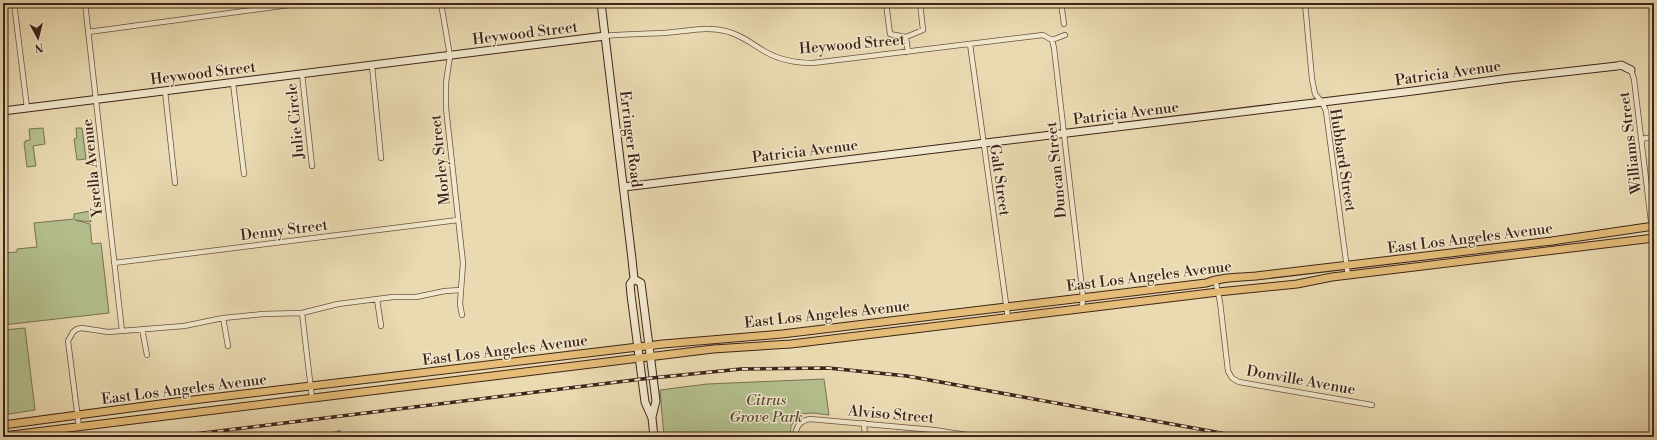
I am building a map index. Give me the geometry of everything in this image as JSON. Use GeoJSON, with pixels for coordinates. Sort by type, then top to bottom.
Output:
{"type":"FeatureCollection","features":[{"type":"Feature","properties":{"kind":"main road","name":"East Los Angeles Avenue"},"geometry":{"type":"LineString","coordinates":[[3,425],[168,403],[638,347],[718,338],[782,334],[1206,283],[1215,279],[1347,266],[1495,248],[1653,226]]}},
{"type":"Feature","properties":{"kind":"main road","name":"East Los Angeles Avenue"},"geometry":{"type":"LineString","coordinates":[[3,436],[713,349],[791,344],[1082,308],[1290,285],[1348,276],[1653,238]]}},
{"type":"Feature","properties":{"kind":"main road"},"geometry":{"type":"LineString","coordinates":[[1495,248],[1500,258]]}},
{"type":"Feature","properties":{"kind":"street"},"geometry":{"type":"LineString","coordinates":[[14,3],[27,108]]}},
{"type":"Feature","properties":{"kind":"street","name":"Ysrella Avenue"},"geometry":{"type":"LineString","coordinates":[[85,3],[122,331]]}},
{"type":"Feature","properties":{"kind":"street"},"geometry":{"type":"LineString","coordinates":[[88,32],[304,3]]}},
{"type":"Feature","properties":{"kind":"street","name":"Morley Street"},"geometry":{"type":"LineString","coordinates":[[441,3],[450,56],[446,83],[446,108],[463,263],[460,304],[462,315]]}},
{"type":"Feature","properties":{"kind":"street","name":"Erringer Road"},"geometry":{"type":"LineString","coordinates":[[601,3],[634,279],[630,284],[639,358],[645,402],[652,418],[654,437]]}},
{"type":"Feature","properties":{"kind":"street"},"geometry":{"type":"LineString","coordinates":[[886,3],[890,34],[906,37],[923,30],[920,3]]}},
{"type":"Feature","properties":{"kind":"street"},"geometry":{"type":"LineString","coordinates":[[1062,3],[1064,24]]}},
{"type":"Feature","properties":{"kind":"street","name":"Hubbard Street"},"geometry":{"type":"LineString","coordinates":[[1304,3],[1315,94],[1322,102],[1326,111],[1348,276]]}},
{"type":"Feature","properties":{"kind":"street","name":"Heywood Street"},"geometry":{"type":"LineString","coordinates":[[3,111],[634,33],[662,33],[716,29],[741,36],[776,57],[801,63],[813,63],[1043,35],[1052,40]]}},
{"type":"Feature","properties":{"kind":"street"},"geometry":{"type":"LineString","coordinates":[[1052,40],[1065,35]]}},
{"type":"Feature","properties":{"kind":"street"},"geometry":{"type":"LineString","coordinates":[[906,37],[908,52]]}},
{"type":"Feature","properties":{"kind":"street","name":"Duncan Street"},"geometry":{"type":"LineString","coordinates":[[1052,40],[1083,297],[1082,308]]}},
{"type":"Feature","properties":{"kind":"street","name":"Galt Street"},"geometry":{"type":"LineString","coordinates":[[970,44],[1008,318]]}},
{"type":"Feature","properties":{"kind":"street","name":"Patricia Avenue"},"geometry":{"type":"LineString","coordinates":[[624,187],[983,142],[1064,134],[1515,77],[1622,65],[1631,70]]}},
{"type":"Feature","properties":{"kind":"street"},"geometry":{"type":"LineString","coordinates":[[372,66],[381,158]]}},
{"type":"Feature","properties":{"kind":"street","name":"Williams Street"},"geometry":{"type":"LineString","coordinates":[[1631,70],[1634,79],[1653,226],[1653,238]]}},
{"type":"Feature","properties":{"kind":"street","name":"Julie Circle"},"geometry":{"type":"LineString","coordinates":[[302,74],[312,166]]}},
{"type":"Feature","properties":{"kind":"street"},"geometry":{"type":"LineString","coordinates":[[233,83],[244,174]]}},
{"type":"Feature","properties":{"kind":"street"},"geometry":{"type":"LineString","coordinates":[[165,91],[175,183]]}},
{"type":"Feature","properties":{"kind":"street"},"geometry":{"type":"LineString","coordinates":[[1115,117],[1116,127]]}},
{"type":"Feature","properties":{"kind":"street"},"geometry":{"type":"LineString","coordinates":[[1641,139],[1654,137]]}},
{"type":"Feature","properties":{"kind":"street","name":"Denny Street"},"geometry":{"type":"LineString","coordinates":[[114,263],[458,220]]}},
{"type":"Feature","properties":{"kind":"street","name":"Erringer Road"},"geometry":{"type":"LineString","coordinates":[[634,279],[641,283],[656,401],[652,418]]}},
{"type":"Feature","properties":{"kind":"street","name":"Donville Avenue"},"geometry":{"type":"LineString","coordinates":[[1215,279],[1228,371],[1232,378],[1239,382],[1372,405]]}},
{"type":"Feature","properties":{"kind":"street"},"geometry":{"type":"LineString","coordinates":[[79,426],[68,341],[70,336],[77,329],[82,328],[108,332],[184,326],[223,318],[262,314],[302,313],[338,304],[377,299],[416,297],[445,291],[461,290]]}},
{"type":"Feature","properties":{"kind":"street"},"geometry":{"type":"LineString","coordinates":[[377,299],[381,326]]}},
{"type":"Feature","properties":{"kind":"street"},"geometry":{"type":"LineString","coordinates":[[302,313],[312,398]]}},
{"type":"Feature","properties":{"kind":"street"},"geometry":{"type":"LineString","coordinates":[[223,318],[228,346]]}},
{"type":"Feature","properties":{"kind":"street"},"geometry":{"type":"LineString","coordinates":[[142,329],[147,355]]}},
{"type":"Feature","properties":{"kind":"street","name":"Alviso Street"},"geometry":{"type":"LineString","coordinates":[[795,437],[796,429],[801,422],[810,419],[934,430],[980,437]]}},
{"type":"Feature","properties":{"kind":"street"},"geometry":{"type":"LineString","coordinates":[[864,423],[865,437]]}},
{"type":"Feature","properties":{"kind":"street"},"geometry":{"type":"LineString","coordinates":[[934,430],[934,437]]}},
{"type":"Feature","properties":{"kind":"green space"},"geometry":{"type":"Polygon","coordinates":[[[43,128],[45,144],[33,146],[36,166],[27,167],[24,143],[25,141],[30,140],[29,129],[43,128]]]}},
{"type":"Feature","properties":{"kind":"green space"},"geometry":{"type":"Polygon","coordinates":[[[76,128],[82,128],[86,159],[77,160],[74,139],[77,138],[76,128]]]}},
{"type":"Feature","properties":{"kind":"green space"},"geometry":{"type":"Polygon","coordinates":[[[90,211],[91,222],[75,220],[90,224],[92,244],[101,243],[109,313],[3,325],[3,253],[17,252],[17,249],[37,247],[34,223],[74,219],[74,214],[90,211]]]}},
{"type":"Feature","properties":{"kind":"green space"},"geometry":{"type":"Polygon","coordinates":[[[25,328],[35,410],[3,415],[3,330],[25,328]]]}},
{"type":"Feature","properties":{"kind":"green space","name":"Citrus Grove Park"},"geometry":{"type":"Polygon","coordinates":[[[824,379],[829,415],[813,413],[800,414],[791,426],[790,437],[664,437],[660,390],[707,384],[824,379]]]}},
{"type":"Feature","properties":{"kind":"waterway"},"geometry":{"type":"LineString","coordinates":[[319,437],[340,431]]}},
{"type":"Feature","properties":{"kind":"railway"},"geometry":{"type":"LineString","coordinates":[[170,437],[642,379],[741,369],[828,368],[907,376],[1243,437]]}}]}
